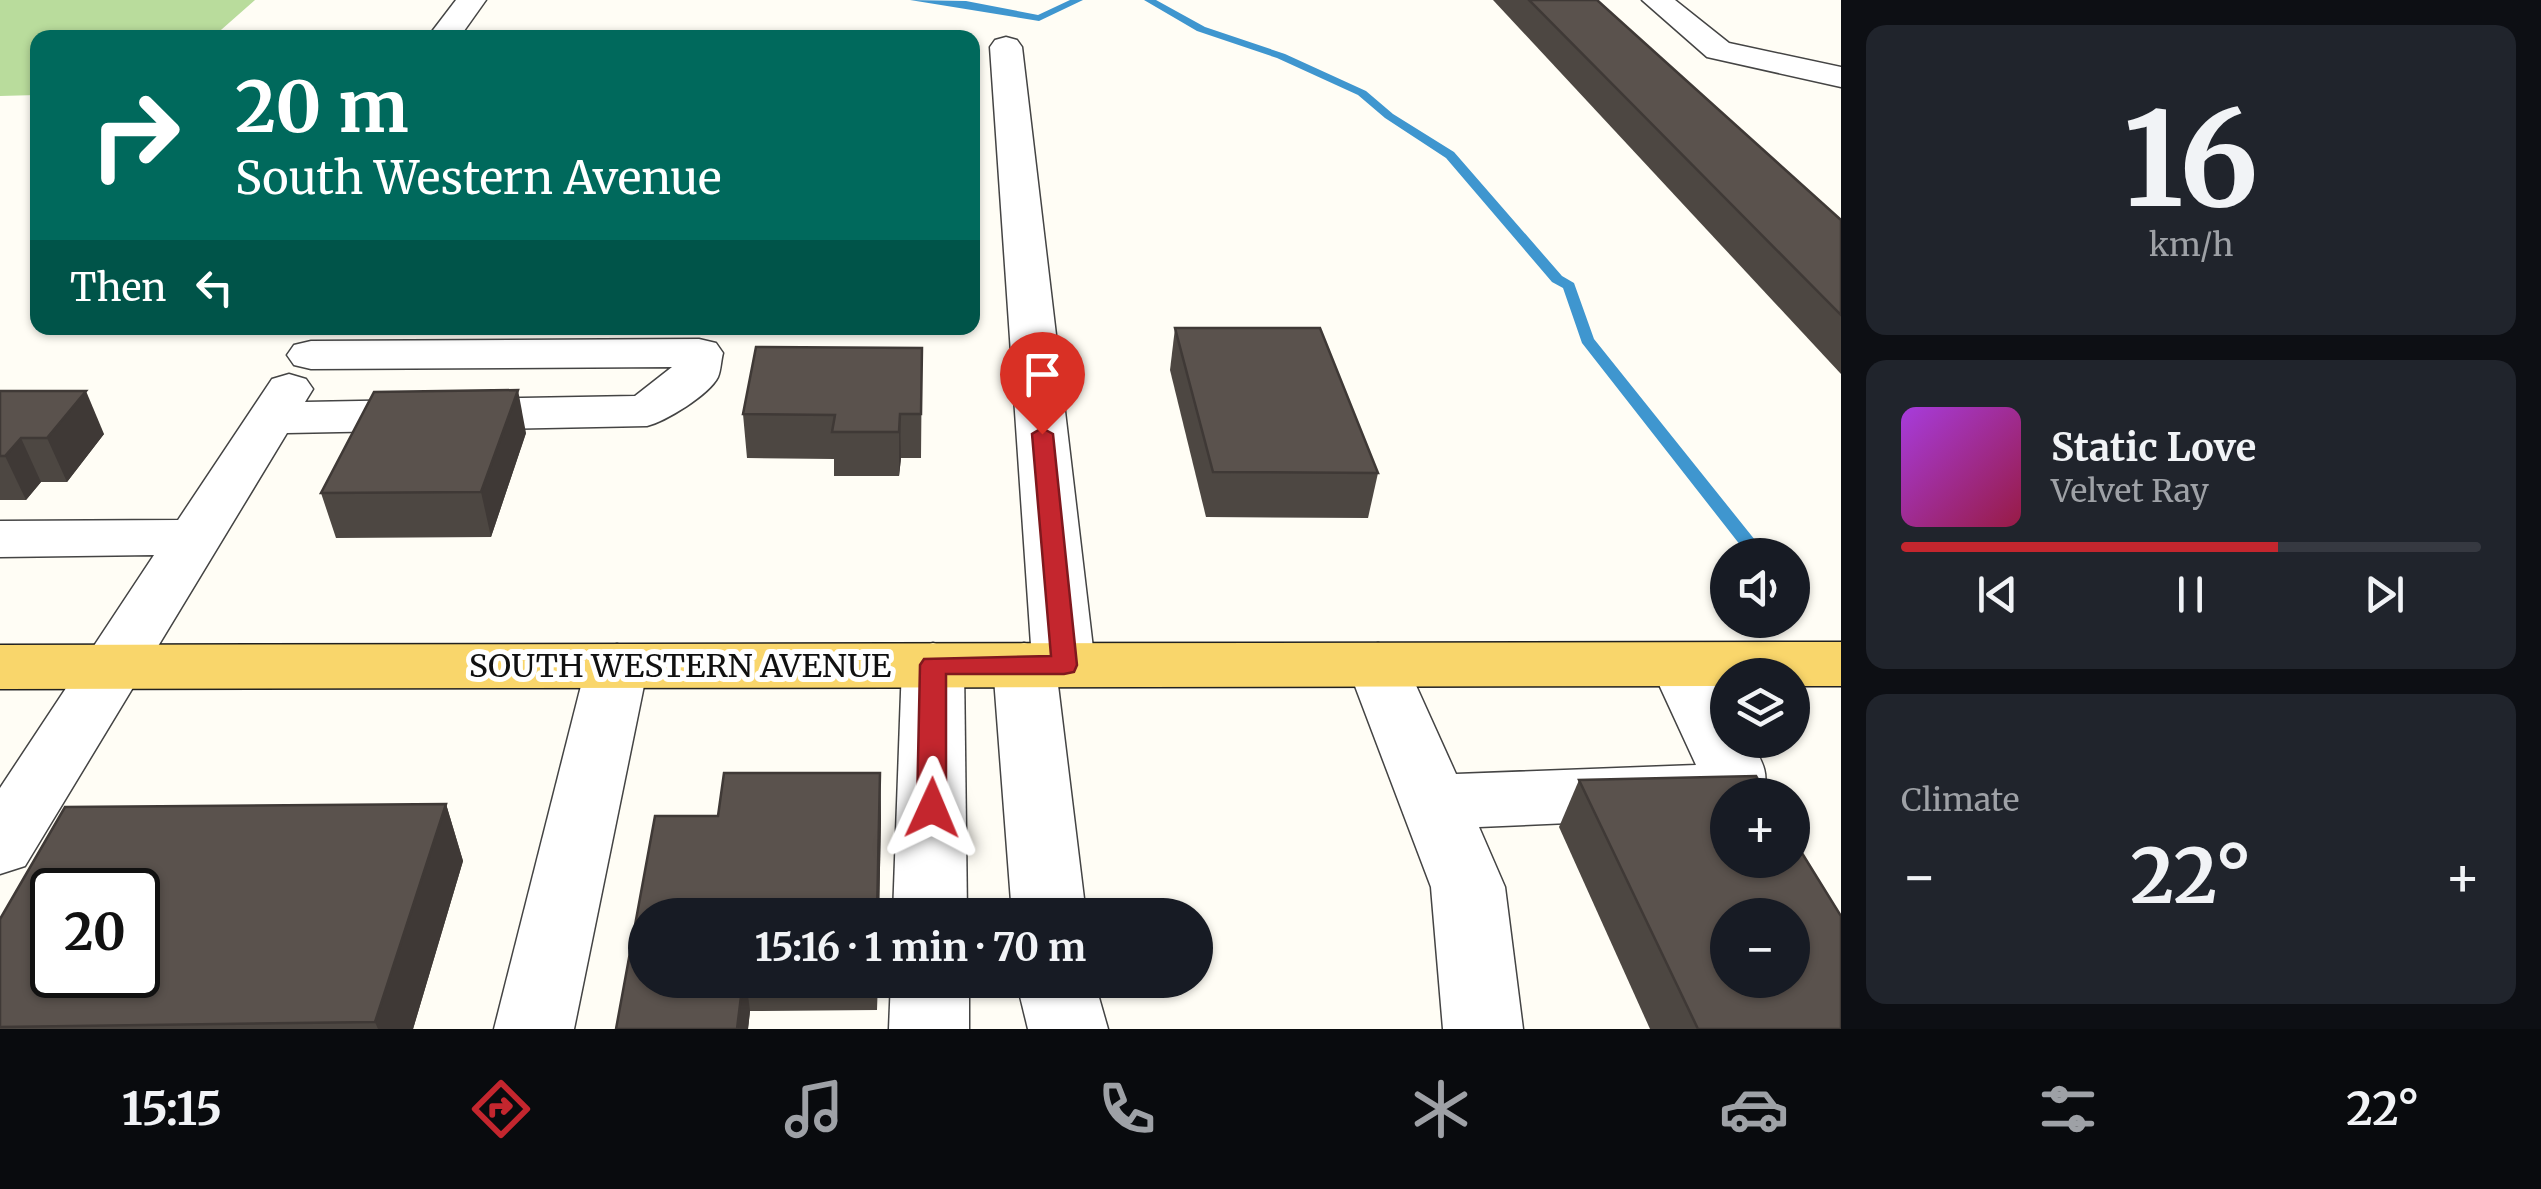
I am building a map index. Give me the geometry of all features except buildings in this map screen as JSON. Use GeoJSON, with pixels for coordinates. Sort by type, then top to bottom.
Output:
{"type":"FeatureCollection","features":[{"type":"Feature","properties":{"kind":"main road","name":"SOUTH WESTERN AVENUE"},"geometry":{"type":"LineString","coordinates":[[0,667],[1841,664]]}},
{"type":"Feature","properties":{"kind":"street"},"geometry":{"type":"LineString","coordinates":[[449,30],[470,0]]}},
{"type":"Feature","properties":{"kind":"street"},"geometry":{"type":"LineString","coordinates":[[1657,0],[1718,50],[1841,77]]}},
{"type":"Feature","properties":{"kind":"street"},"geometry":{"type":"LineString","coordinates":[[1006,47],[1044,665],[1048,898]]}},
{"type":"Feature","properties":{"kind":"street"},"geometry":{"type":"LineString","coordinates":[[0,846],[320,341],[699,353],[695,374],[647,411],[272,418]]}},
{"type":"Feature","properties":{"kind":"street"},"geometry":{"type":"LineString","coordinates":[[0,539],[196,537]]}},
{"type":"Feature","properties":{"kind":"street"},"geometry":{"type":"LineString","coordinates":[[930,898],[933,665]]}},
{"type":"Feature","properties":{"kind":"street"},"geometry":{"type":"LineString","coordinates":[[1378,665],[1468,887],[1483,1029]]}},
{"type":"Feature","properties":{"kind":"street"},"geometry":{"type":"LineString","coordinates":[[1433,802],[1730,790],[1734,774],[1681,665]]}},
{"type":"Feature","properties":{"kind":"street"},"geometry":{"type":"LineString","coordinates":[[534,1029],[617,666]]}},
{"type":"Feature","properties":{"kind":"street"},"geometry":{"type":"LineString","coordinates":[[929,1029],[930,998]]}},
{"type":"Feature","properties":{"kind":"street"},"geometry":{"type":"LineString","coordinates":[[1060,998],[1068,1029]]}},
{"type":"Feature","properties":{"kind":"green space"},"geometry":{"type":"Polygon","coordinates":[[[0,0],[255,0],[221,30],[30,30],[30,95],[0,96],[0,0]]]}},
{"type":"Feature","properties":{"kind":"waterway"},"geometry":{"type":"LineString","coordinates":[[915,0],[966,4],[1039,18],[1078,0]]}},
{"type":"Feature","properties":{"kind":"waterway"},"geometry":{"type":"LineString","coordinates":[[1149,0],[1201,29],[1281,56],[1362,93],[1389,116],[1450,155],[1557,279],[1569,286],[1587,340],[1744,538]]}},
{"type":"Feature","properties":{"kind":"route"},"geometry":{"type":"LineString","coordinates":[[932,808],[933,665],[1064,665],[1042,434]]}}]}
